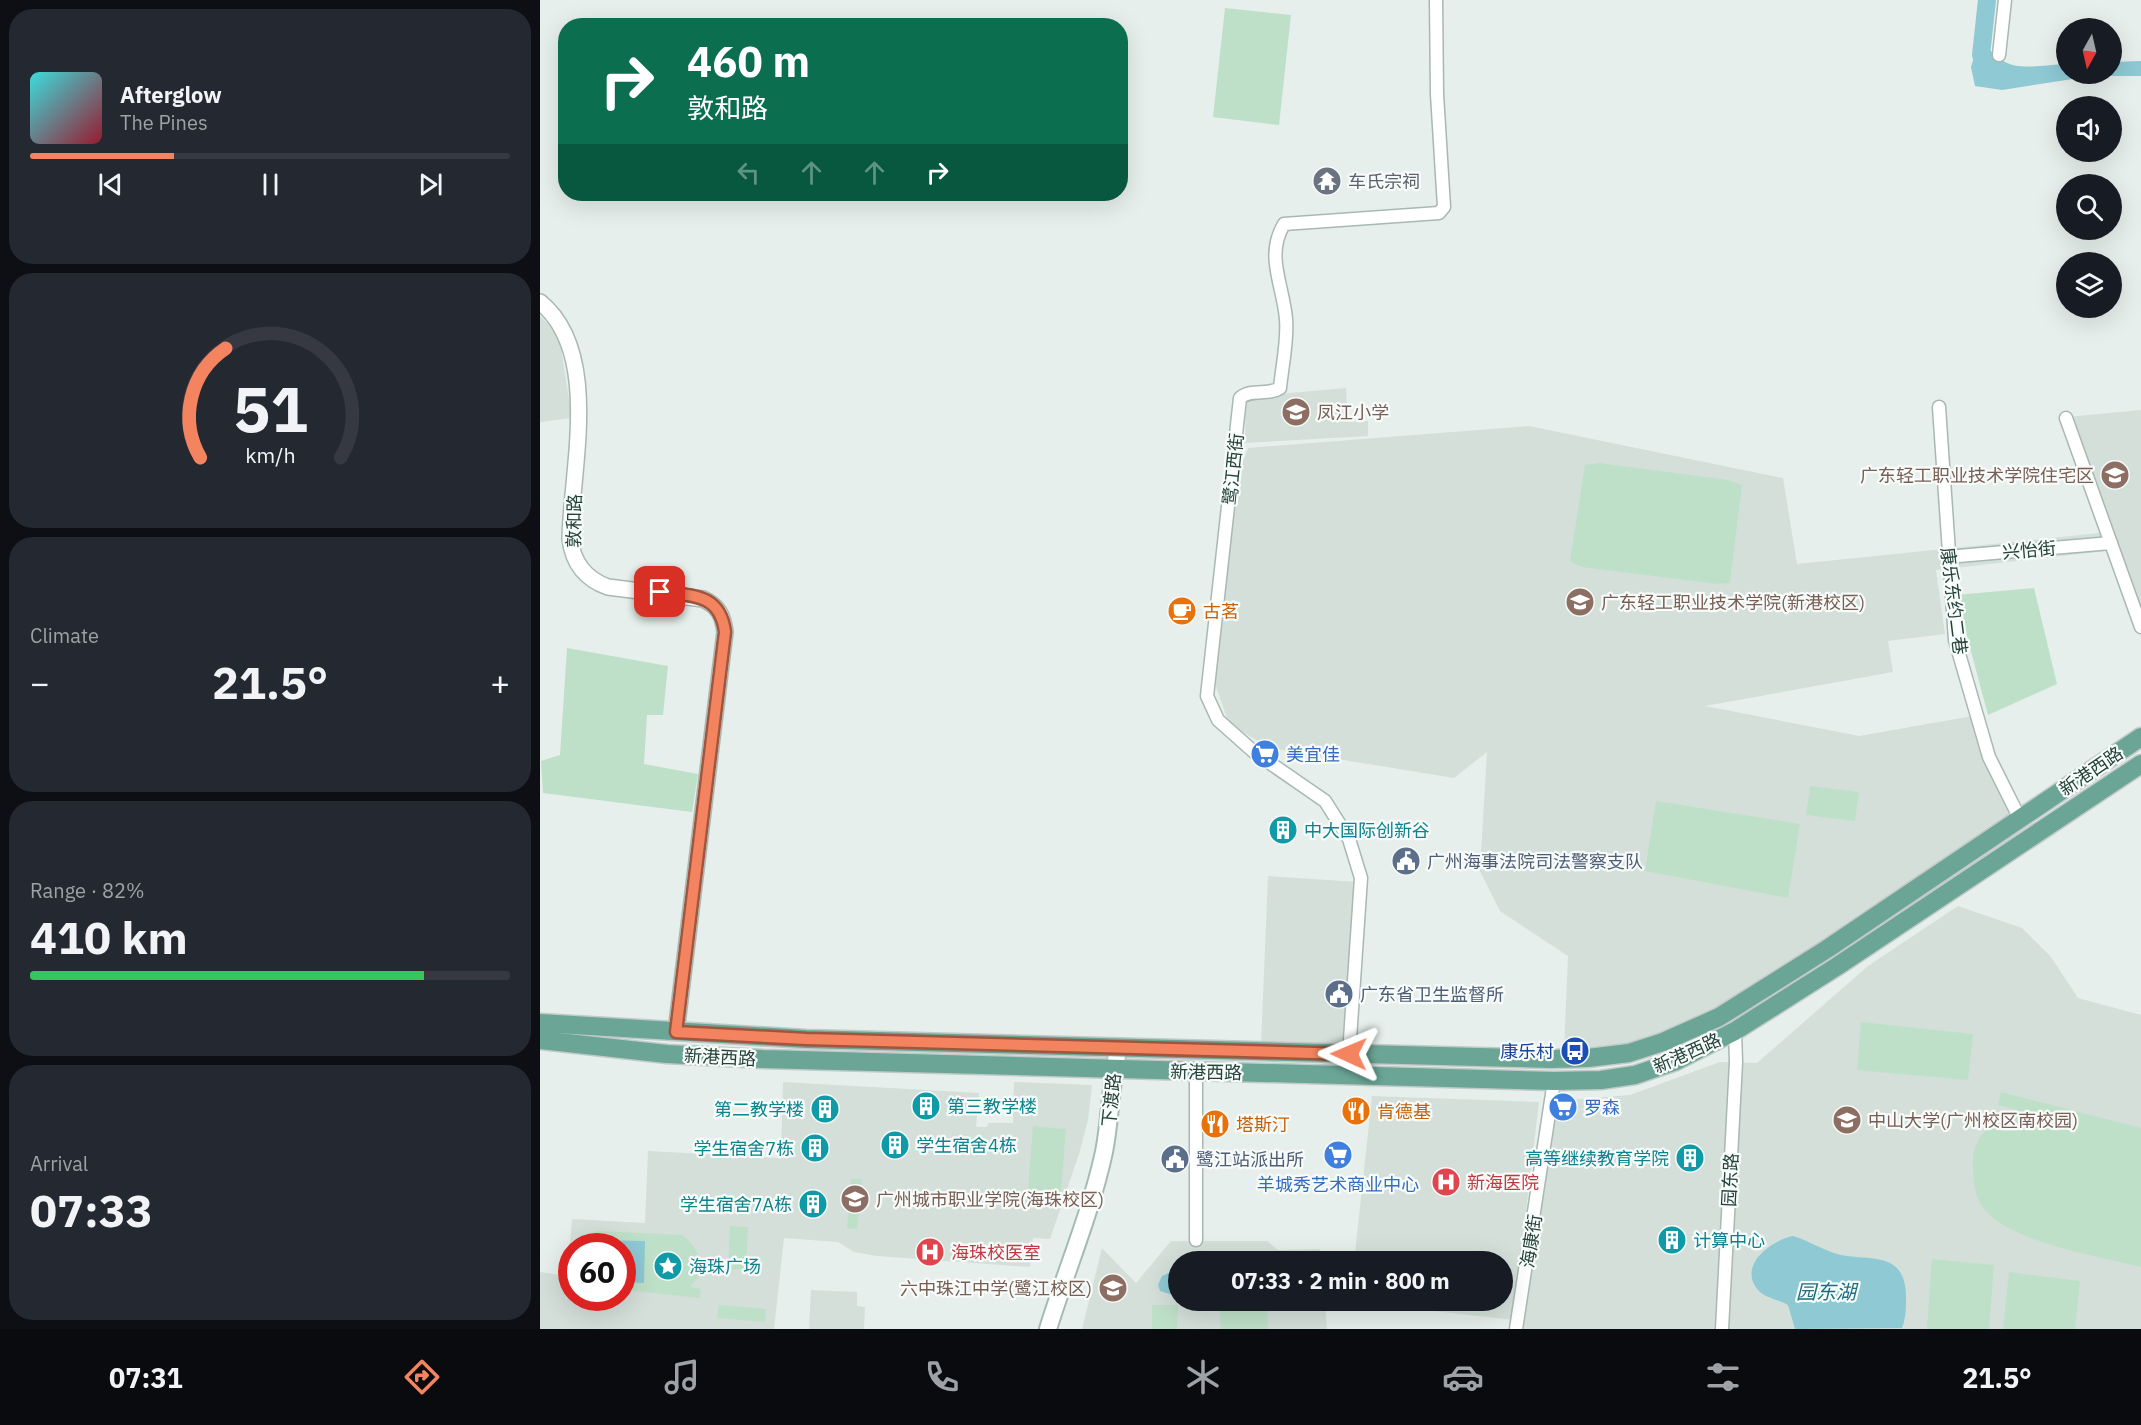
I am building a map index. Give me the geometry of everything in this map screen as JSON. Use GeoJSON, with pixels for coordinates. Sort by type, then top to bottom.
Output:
{"type":"FeatureCollection","features":[{"type":"Feature","properties":{"kind":"main road","name":"新港西路"},"geometry":{"type":"LineString","coordinates":[[540,1021],[806,1039],[1062,1044],[1551,1059],[1614,1056],[1663,1042],[1719,1017],[1832,945],[2141,737]]}},
{"type":"Feature","properties":{"kind":"main road","name":"新港西路"},"geometry":{"type":"LineString","coordinates":[[545,1041],[732,1058],[1196,1073],[1554,1081],[1617,1078],[1676,1060],[1735,1031],[1844,962],[2141,764]]}},
{"type":"Feature","properties":{"kind":"main road"},"geometry":{"type":"LineString","coordinates":[[1062,1044],[1062,1067]]}},
{"type":"Feature","properties":{"kind":"main road","name":"下渡路"},"geometry":{"type":"LineString","coordinates":[[1058,1329],[1113,1160],[1119,1047]]}},
{"type":"Feature","properties":{"kind":"main road","name":"下渡路"},"geometry":{"type":"LineString","coordinates":[[1048,1329],[1101,1165],[1118,1070]]}},
{"type":"Feature","properties":{"kind":"street","name":"鹭江西街"},"geometry":{"type":"LineString","coordinates":[[1349,1054],[1361,878],[1349,839],[1325,801],[1254,752],[1218,720],[1207,696],[1240,398],[1247,393],[1275,391],[1280,388],[1286,320],[1275,260],[1276,238],[1284,224],[1439,213],[1444,207],[1437,94],[1436,0]]}},
{"type":"Feature","properties":{"kind":"street"},"geometry":{"type":"LineString","coordinates":[[1999,55],[2005,0]]}},
{"type":"Feature","properties":{"kind":"street","name":"敦和路"},"geometry":{"type":"LineString","coordinates":[[540,302],[550,310],[564,330],[574,369],[578,431],[570,539],[574,559],[581,570],[597,583],[608,587],[703,598],[714,604],[723,620],[724,643],[676,1032]]}},
{"type":"Feature","properties":{"kind":"street","name":"康乐东约二巷"},"geometry":{"type":"LineString","coordinates":[[1939,407],[1947,557],[1955,640],[1989,757],[2020,819]]}},
{"type":"Feature","properties":{"kind":"street"},"geometry":{"type":"LineString","coordinates":[[2066,418],[2141,627]]}},
{"type":"Feature","properties":{"kind":"street","name":"兴怡街"},"geometry":{"type":"LineString","coordinates":[[1947,557],[2111,543]]}},
{"type":"Feature","properties":{"kind":"street"},"geometry":{"type":"LineString","coordinates":[[1832,945],[1844,962]]}},
{"type":"Feature","properties":{"kind":"street","name":"园东路"},"geometry":{"type":"LineString","coordinates":[[1722,1329],[1736,1062],[1735,1031]]}},
{"type":"Feature","properties":{"kind":"street"},"geometry":{"type":"LineString","coordinates":[[1144,1071],[1145,1048]]}},
{"type":"Feature","properties":{"kind":"street"},"geometry":{"type":"LineString","coordinates":[[1614,1056],[1617,1078]]}},
{"type":"Feature","properties":{"kind":"street"},"geometry":{"type":"LineString","coordinates":[[1196,1073],[1196,1240]]}},
{"type":"Feature","properties":{"kind":"street","name":"海康街"},"geometry":{"type":"LineString","coordinates":[[1516,1329],[1554,1081]]}},
{"type":"Feature","properties":{"kind":"shaded area"},"geometry":{"type":"Polygon","coordinates":[[[540,316],[559,336],[572,418],[540,422],[540,316]]]}},
{"type":"Feature","properties":{"kind":"shaded area","name":"凤江小学"},"geometry":{"type":"Polygon","coordinates":[[[1346,388],[1348,422],[1368,421],[1368,436],[1245,443],[1246,397],[1346,388]]]}},
{"type":"Feature","properties":{"kind":"shaded area"},"geometry":{"type":"Polygon","coordinates":[[[2141,410],[2141,617],[2116,550],[1936,570],[1945,634],[1888,641],[1893,672],[1705,706],[1859,736],[1973,716],[2015,814],[1715,1012],[1656,1040],[1564,1050],[1568,956],[1500,911],[1480,871],[1487,752],[1454,778],[1270,748],[1229,724],[1213,678],[1228,499],[1248,448],[1529,426],[1783,478],[1797,564],[2109,532],[2067,417],[2141,410]]]}},
{"type":"Feature","properties":{"kind":"shaded area"},"geometry":{"type":"Polygon","coordinates":[[[1268,876],[1358,882],[1348,1048],[1261,1045],[1268,876]]]}},
{"type":"Feature","properties":{"kind":"shaded area","name":"中山大学(广州校区南校园)"},"geometry":{"type":"Polygon","coordinates":[[[1958,906],[2022,928],[2051,957],[2078,998],[2141,1015],[2141,1329],[1519,1329],[1557,1101],[1630,1095],[1720,1062],[1757,1063],[1868,966],[1958,906]]]}},
{"type":"Feature","properties":{"kind":"shaded area","name":"广州城市职业学院(海珠校区)"},"geometry":{"type":"Polygon","coordinates":[[[783,1082],[979,1093],[976,1127],[987,1127],[988,1123],[1013,1123],[1014,1082],[1092,1085],[1088,1120],[1079,1154],[1050,1239],[1033,1238],[1030,1267],[877,1256],[854,1252],[838,1242],[784,1238],[774,1329],[540,1329],[540,1272],[558,1275],[558,1311],[636,1311],[636,1233],[571,1233],[572,1219],[645,1223],[648,1151],[781,1158],[783,1082]]]}},
{"type":"Feature","properties":{"kind":"shaded area","name":"新海医院"},"geometry":{"type":"Polygon","coordinates":[[[1372,1096],[1539,1102],[1513,1320],[1435,1311],[1513,1311],[1513,1251],[1355,1251],[1372,1096]]]}},
{"type":"Feature","properties":{"kind":"shaded area"},"geometry":{"type":"Polygon","coordinates":[[[1171,1241],[1267,1241],[1278,1250],[1320,1249],[1320,1251],[1168,1251],[1168,1311],[1326,1311],[1327,1329],[1082,1329],[1102,1248],[1136,1283],[1171,1241]]]}},
{"type":"Feature","properties":{"kind":"shaded area"},"geometry":{"type":"Polygon","coordinates":[[[811,1290],[857,1292],[857,1306],[865,1307],[864,1329],[809,1329],[811,1290]]]}},
{"type":"Feature","properties":{"kind":"green space"},"geometry":{"type":"Polygon","coordinates":[[[1225,8],[1291,15],[1279,125],[1213,117],[1225,8]]]}},
{"type":"Feature","properties":{"kind":"green space"},"geometry":{"type":"Polygon","coordinates":[[[1599,463],[1728,480],[1742,485],[1730,583],[1717,584],[1582,567],[1570,561],[1585,465],[1599,463]]]}},
{"type":"Feature","properties":{"kind":"green space"},"geometry":{"type":"Polygon","coordinates":[[[2034,588],[2057,684],[1988,715],[1956,595],[2034,588]]]}},
{"type":"Feature","properties":{"kind":"green space"},"geometry":{"type":"Polygon","coordinates":[[[567,648],[668,666],[663,715],[647,715],[644,764],[698,774],[692,812],[543,793],[541,761],[560,755],[567,648]]]}},
{"type":"Feature","properties":{"kind":"green space"},"geometry":{"type":"Polygon","coordinates":[[[1810,786],[1859,792],[1855,821],[1806,815],[1810,786]]]}},
{"type":"Feature","properties":{"kind":"green space"},"geometry":{"type":"Polygon","coordinates":[[[1656,801],[1800,824],[1788,898],[1645,871],[1656,801]]]}},
{"type":"Feature","properties":{"kind":"green space"},"geometry":{"type":"Polygon","coordinates":[[[1861,1022],[1973,1034],[1968,1080],[1857,1070],[1861,1022]]]}},
{"type":"Feature","properties":{"kind":"green space"},"geometry":{"type":"Polygon","coordinates":[[[2001,1092],[2141,1128],[2141,1267],[2057,1247],[2034,1239],[1997,1221],[1984,1209],[1978,1199],[1974,1183],[1973,1155],[1985,1131],[2000,1119],[2017,1110],[1998,1105],[2001,1092]]]}},
{"type":"Feature","properties":{"kind":"green space"},"geometry":{"type":"Polygon","coordinates":[[[1033,1126],[1066,1129],[1061,1192],[1028,1189],[1033,1126]]]}},
{"type":"Feature","properties":{"kind":"green space"},"geometry":{"type":"Polygon","coordinates":[[[851,1179],[862,1179],[857,1229],[847,1228],[851,1179]]]}},
{"type":"Feature","properties":{"kind":"green space"},"geometry":{"type":"Polygon","coordinates":[[[730,1226],[748,1227],[746,1270],[728,1269],[730,1226]]]}},
{"type":"Feature","properties":{"kind":"green space"},"geometry":{"type":"Polygon","coordinates":[[[599,1231],[682,1235],[692,1244],[698,1254],[698,1278],[690,1287],[701,1289],[700,1298],[636,1291],[636,1233],[590,1233],[599,1231]]]}},
{"type":"Feature","properties":{"kind":"green space"},"geometry":{"type":"Polygon","coordinates":[[[1932,1259],[1994,1265],[1989,1329],[1927,1329],[1932,1259]]]}},
{"type":"Feature","properties":{"kind":"green space"},"geometry":{"type":"Polygon","coordinates":[[[2009,1272],[2080,1281],[2075,1329],[2003,1329],[2009,1272]]]}},
{"type":"Feature","properties":{"kind":"green space"},"geometry":{"type":"Polygon","coordinates":[[[719,1305],[766,1309],[765,1322],[717,1318],[719,1305]]]}},
{"type":"Feature","properties":{"kind":"green space"},"geometry":{"type":"Polygon","coordinates":[[[1152,1305],[1168,1305],[1168,1311],[1178,1311],[1177,1329],[1152,1329],[1152,1305]]]}},
{"type":"Feature","properties":{"kind":"green space"},"geometry":{"type":"Polygon","coordinates":[[[1220,1311],[1267,1311],[1268,1329],[1221,1329],[1220,1311]]]}},
{"type":"Feature","properties":{"kind":"water"},"geometry":{"type":"Polygon","coordinates":[[[1980,37],[1989,49],[2008,63],[2028,67],[2056,65],[2056,82],[2002,90],[1975,86],[1971,67],[1980,37]]]}},
{"type":"Feature","properties":{"kind":"water"},"geometry":{"type":"Polygon","coordinates":[[[2141,61],[2141,76],[2122,76],[2122,62],[2141,61]]]}},
{"type":"Feature","properties":{"kind":"water","name":"园东湖"},"geometry":{"type":"Polygon","coordinates":[[[1793,1236],[1841,1255],[1875,1259],[1893,1265],[1900,1271],[1906,1296],[1902,1328],[1795,1329],[1788,1305],[1761,1293],[1753,1281],[1752,1272],[1754,1263],[1767,1248],[1793,1236]]]}},
{"type":"Feature","properties":{"kind":"water"},"geometry":{"type":"Polygon","coordinates":[[[636,1241],[645,1241],[644,1283],[636,1283],[636,1241]]]}},
{"type":"Feature","properties":{"kind":"water"},"geometry":{"type":"Polygon","coordinates":[[[1168,1273],[1168,1294],[1160,1291],[1158,1285],[1162,1276],[1168,1273]]]}},
{"type":"Feature","properties":{"kind":"waterway"},"geometry":{"type":"LineString","coordinates":[[1987,0],[1981,55],[1987,62]]}},
{"type":"Feature","properties":{"kind":"place","name":"车氏宗祠"},"geometry":{"type":"Point","coordinates":[1327,181]}},
{"type":"Feature","properties":{"kind":"place","name":"凤江小学"},"geometry":{"type":"Point","coordinates":[1296,412]}},
{"type":"Feature","properties":{"kind":"place","name":"广东轻工职业技术学院住宅区"},"geometry":{"type":"Point","coordinates":[2115,475]}},
{"type":"Feature","properties":{"kind":"place","name":"广东轻工职业技术学院(新港校区)"},"geometry":{"type":"Point","coordinates":[1580,602]}},
{"type":"Feature","properties":{"kind":"place","name":"古茗"},"geometry":{"type":"Point","coordinates":[1182,611]}},
{"type":"Feature","properties":{"kind":"place","name":"美宜佳"},"geometry":{"type":"Point","coordinates":[1265,754]}},
{"type":"Feature","properties":{"kind":"place","name":"中大国际创新谷"},"geometry":{"type":"Point","coordinates":[1283,830]}},
{"type":"Feature","properties":{"kind":"place","name":"广州海事法院司法警察支队"},"geometry":{"type":"Point","coordinates":[1406,861]}},
{"type":"Feature","properties":{"kind":"place","name":"广东省卫生监督所"},"geometry":{"type":"Point","coordinates":[1339,994]}},
{"type":"Feature","properties":{"kind":"place","name":"康乐村"},"geometry":{"type":"Point","coordinates":[1575,1051]}},
{"type":"Feature","properties":{"kind":"place","name":"第三教学楼"},"geometry":{"type":"Point","coordinates":[926,1106]}},
{"type":"Feature","properties":{"kind":"place","name":"罗森"},"geometry":{"type":"Point","coordinates":[1563,1107]}},
{"type":"Feature","properties":{"kind":"place","name":"第二教学楼"},"geometry":{"type":"Point","coordinates":[825,1109]}},
{"type":"Feature","properties":{"kind":"place","name":"肯德基"},"geometry":{"type":"Point","coordinates":[1356,1111]}},
{"type":"Feature","properties":{"kind":"place","name":"中山大学(广州校区南校园)"},"geometry":{"type":"Point","coordinates":[1847,1120]}},
{"type":"Feature","properties":{"kind":"place","name":"塔斯汀"},"geometry":{"type":"Point","coordinates":[1215,1124]}},
{"type":"Feature","properties":{"kind":"place","name":"学生宿舍4栋"},"geometry":{"type":"Point","coordinates":[895,1145]}},
{"type":"Feature","properties":{"kind":"place","name":"学生宿舍7栋"},"geometry":{"type":"Point","coordinates":[815,1148]}},
{"type":"Feature","properties":{"kind":"place","name":"羊城秀艺术商业中心"},"geometry":{"type":"Point","coordinates":[1338,1155]}},
{"type":"Feature","properties":{"kind":"place","name":"高等继续教育学院"},"geometry":{"type":"Point","coordinates":[1690,1158]}},
{"type":"Feature","properties":{"kind":"place","name":"鹭江站派出所"},"geometry":{"type":"Point","coordinates":[1175,1159]}},
{"type":"Feature","properties":{"kind":"place","name":"新海医院"},"geometry":{"type":"Point","coordinates":[1446,1182]}},
{"type":"Feature","properties":{"kind":"place","name":"广州城市职业学院(海珠校区)"},"geometry":{"type":"Point","coordinates":[855,1199]}},
{"type":"Feature","properties":{"kind":"place","name":"学生宿舍7A栋"},"geometry":{"type":"Point","coordinates":[813,1204]}},
{"type":"Feature","properties":{"kind":"place","name":"计算中心"},"geometry":{"type":"Point","coordinates":[1672,1240]}},
{"type":"Feature","properties":{"kind":"place","name":"海珠校医室"},"geometry":{"type":"Point","coordinates":[930,1252]}},
{"type":"Feature","properties":{"kind":"place","name":"海珠广场"},"geometry":{"type":"Point","coordinates":[668,1266]}},
{"type":"Feature","properties":{"kind":"place","name":"六中珠江中学(鹭江校区)"},"geometry":{"type":"Point","coordinates":[1113,1288]}},
{"type":"Feature","properties":{"kind":"route"},"geometry":{"type":"LineString","coordinates":[[660,592],[703,598],[714,604],[720,611],[725,632],[676,1032],[806,1039],[999,1042],[1349,1054]]}}]}
